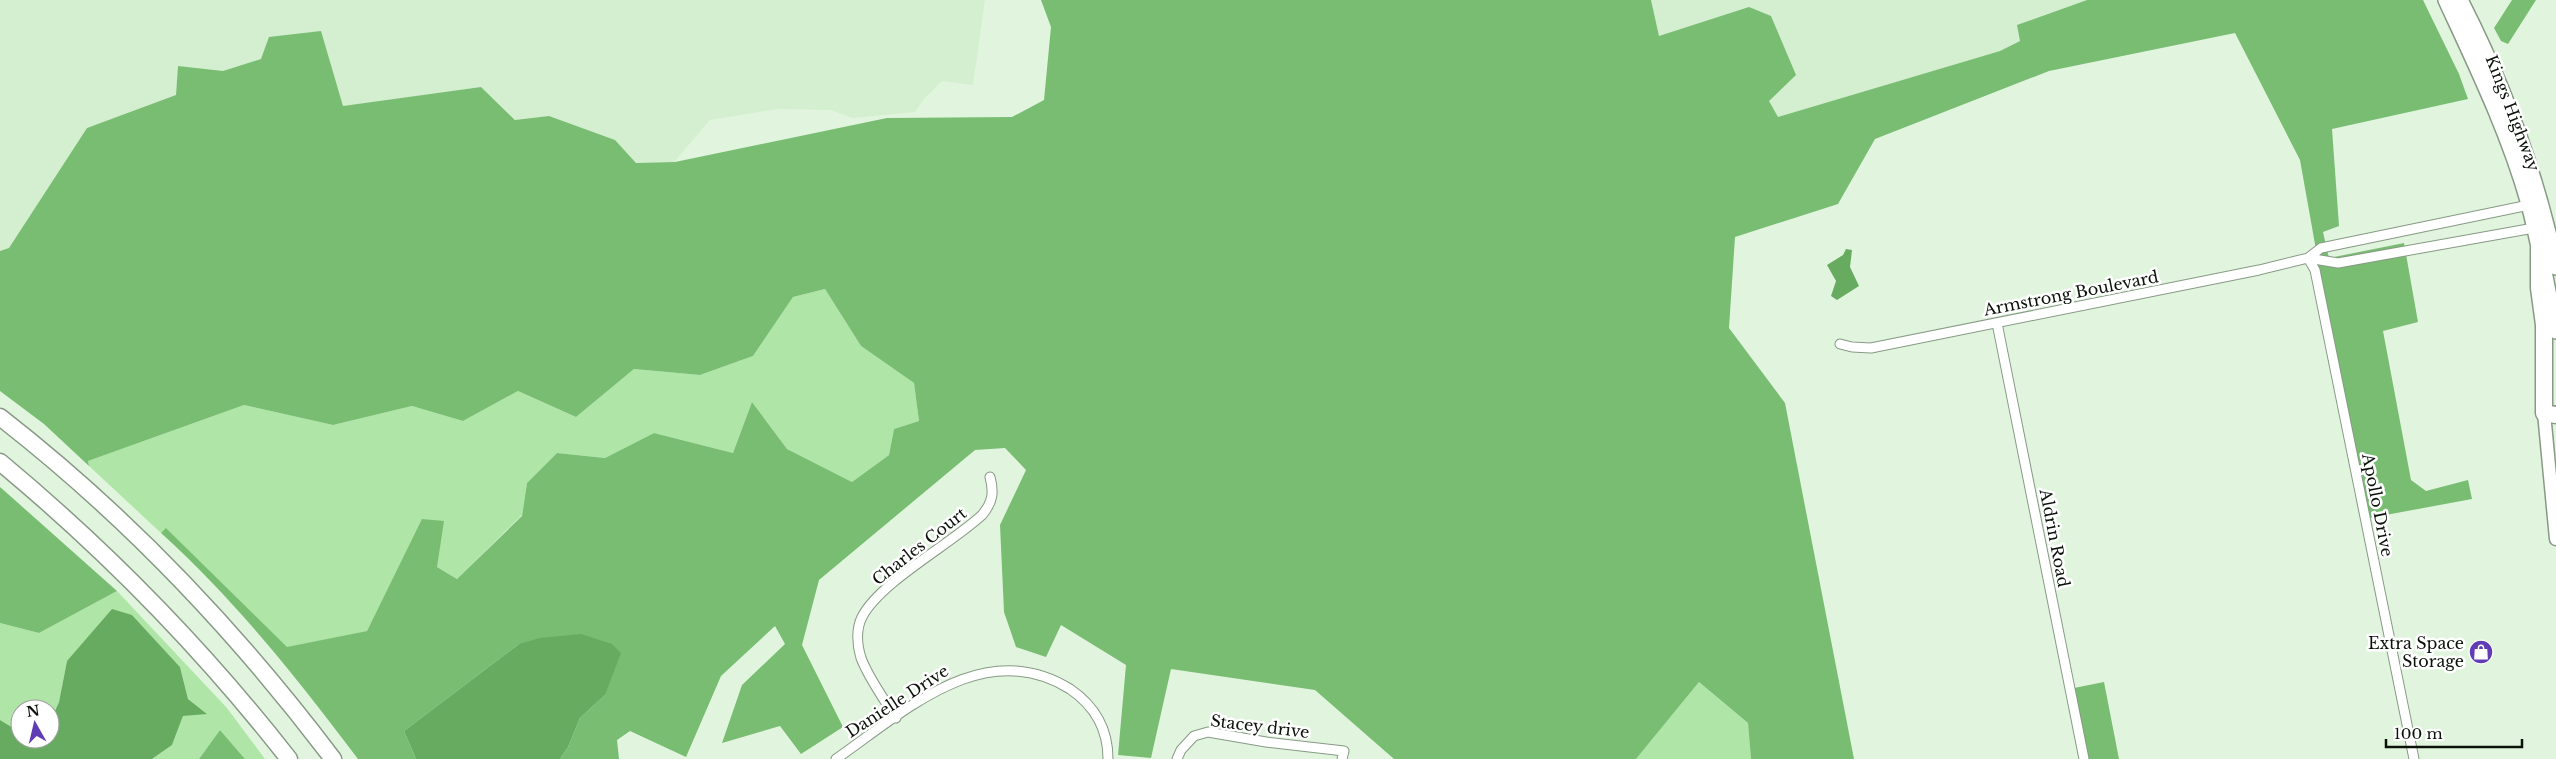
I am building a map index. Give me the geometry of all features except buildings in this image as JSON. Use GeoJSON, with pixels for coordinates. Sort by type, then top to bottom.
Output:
{"type":"FeatureCollection","features":[{"type":"Feature","properties":{"kind":"highway"},"geometry":{"type":"LineString","coordinates":[[2539,249],[2539,288],[2544,326],[2550,414]]}},
{"type":"Feature","properties":{"kind":"highway"},"geometry":{"type":"LineString","coordinates":[[0,417],[117,518],[178,577],[257,663],[333,759]]}},
{"type":"Feature","properties":{"kind":"highway"},"geometry":{"type":"LineString","coordinates":[[0,462],[60,513],[143,592],[222,677],[289,759]]}},
{"type":"Feature","properties":{"kind":"main road","name":"Kings Highway"},"geometry":{"type":"LineString","coordinates":[[2446,0],[2494,106],[2529,205],[2556,331]]}},
{"type":"Feature","properties":{"kind":"main road","name":"Kings Highway"},"geometry":{"type":"LineString","coordinates":[[2460,0],[2490,58],[2528,158],[2556,268]]}},
{"type":"Feature","properties":{"kind":"street","name":"Armstrong Boulevard"},"geometry":{"type":"LineString","coordinates":[[2308,258],[2321,248],[2529,205]]}},
{"type":"Feature","properties":{"kind":"street","name":"Armstrong Boulevard"},"geometry":{"type":"LineString","coordinates":[[1840,344],[1871,348],[2260,270],[2308,258],[2338,263],[2534,228]]}},
{"type":"Feature","properties":{"kind":"street","name":"Apollo Drive"},"geometry":{"type":"LineString","coordinates":[[2308,258],[2315,270],[2317,279],[2414,759]]}},
{"type":"Feature","properties":{"kind":"street","name":"Aldrin Road"},"geometry":{"type":"LineString","coordinates":[[1997,323],[2084,759]]}},
{"type":"Feature","properties":{"kind":"street"},"geometry":{"type":"LineString","coordinates":[[2550,414],[2556,539]]}},
{"type":"Feature","properties":{"kind":"street","name":"Charles Court"},"geometry":{"type":"LineString","coordinates":[[896,718],[861,657],[858,637],[860,621],[875,600],[891,584],[982,515],[991,502],[994,492],[990,477]]}},
{"type":"Feature","properties":{"kind":"street","name":"Danielle Drive"},"geometry":{"type":"LineString","coordinates":[[836,759],[945,686],[964,677],[994,671],[1023,672],[1058,683],[1076,693],[1089,705],[1104,730],[1108,759]]}},
{"type":"Feature","properties":{"kind":"street","name":"Stacey drive"},"geometry":{"type":"LineString","coordinates":[[1178,759],[1181,750],[1194,736],[1208,732],[1266,742],[1344,751],[1342,759]]}},
{"type":"Feature","properties":{"kind":"shaded area"},"geometry":{"type":"Polygon","coordinates":[[[0,0],[985,0],[973,85],[942,81],[924,99],[915,112],[852,118],[831,110],[778,109],[710,120],[674,162],[636,163],[615,140],[549,116],[516,120],[481,87],[343,106],[321,31],[261,59],[223,71],[178,66],[176,95],[87,128],[9,248],[0,251],[0,0]]]}},
{"type":"Feature","properties":{"kind":"shaded area"},"geometry":{"type":"Polygon","coordinates":[[[1041,0],[1651,0],[1659,36],[1749,7],[1771,16],[1796,75],[1769,101],[1778,117],[2000,51],[2020,41],[2017,25],[2087,0],[2423,0],[2459,74],[2468,99],[2332,129],[2339,226],[2323,232],[2329,258],[2404,243],[2418,322],[2383,331],[2411,480],[2426,491],[2468,480],[2472,499],[2364,519],[2300,160],[2235,33],[2049,71],[1875,139],[1838,204],[1735,237],[1729,328],[1785,403],[1854,759],[1751,759],[1748,723],[1699,682],[1636,759],[1394,759],[1315,690],[1171,669],[1151,758],[1118,755],[1126,665],[1061,625],[1046,657],[1016,647],[1004,612],[1000,525],[1026,470],[1005,448],[975,450],[819,580],[802,645],[843,727],[801,754],[780,726],[722,743],[742,685],[785,644],[775,626],[721,676],[686,757],[630,731],[617,740],[619,759],[560,759],[568,747],[580,718],[605,695],[519,644],[404,731],[416,759],[358,759],[265,641],[215,585],[161,533],[166,528],[287,647],[367,631],[422,519],[444,521],[437,567],[457,579],[522,516],[527,483],[557,453],[605,458],[654,433],[733,453],[752,402],[787,449],[852,482],[889,455],[894,429],[919,421],[914,383],[861,346],[825,289],[793,297],[753,356],[700,375],[634,369],[576,417],[518,391],[463,421],[412,406],[333,425],[244,405],[88,461],[89,466],[44,424],[0,391],[0,251],[9,248],[87,128],[176,95],[178,66],[223,71],[261,59],[269,37],[321,31],[343,106],[481,87],[515,120],[549,116],[615,140],[636,163],[675,162],[887,118],[1012,117],[1044,100],[1051,27],[1041,0]]]}},
{"type":"Feature","properties":{"kind":"shaded area"},"geometry":{"type":"Polygon","coordinates":[[[1651,0],[2087,0],[2018,25],[2020,41],[2000,51],[1778,117],[1769,101],[1749,8],[1659,36],[1651,0]]]}},
{"type":"Feature","properties":{"kind":"shaded area"},"geometry":{"type":"Polygon","coordinates":[[[2512,0],[2536,0],[2508,44],[2501,41],[2494,28],[2512,0]]]}},
{"type":"Feature","properties":{"kind":"shaded area"},"geometry":{"type":"Polygon","coordinates":[[[1846,249],[1852,250],[1850,267],[1859,286],[1837,300],[1831,296],[1836,281],[1827,265],[1843,255],[1846,249]]]}},
{"type":"Feature","properties":{"kind":"shaded area"},"geometry":{"type":"Polygon","coordinates":[[[825,289],[861,346],[914,383],[919,421],[894,429],[889,455],[852,482],[787,449],[752,402],[733,453],[654,433],[605,458],[557,453],[527,483],[522,515],[457,579],[437,567],[423,519],[367,631],[287,648],[167,529],[161,533],[89,466],[88,461],[244,405],[333,425],[412,406],[463,421],[518,391],[576,417],[634,369],[700,375],[753,356],[793,297],[825,289]]]}},
{"type":"Feature","properties":{"kind":"shaded area"},"geometry":{"type":"Polygon","coordinates":[[[0,487],[117,591],[39,633],[0,623],[0,487]]]}},
{"type":"Feature","properties":{"kind":"shaded area"},"geometry":{"type":"Polygon","coordinates":[[[117,591],[227,708],[265,759],[245,759],[220,730],[199,759],[152,759],[172,745],[183,716],[206,713],[188,699],[180,667],[132,615],[67,661],[60,699],[10,699],[10,726],[0,720],[0,623],[39,633],[117,591]]]}},
{"type":"Feature","properties":{"kind":"shaded area"},"geometry":{"type":"Polygon","coordinates":[[[112,609],[132,615],[180,667],[188,699],[207,714],[183,716],[172,745],[152,759],[0,759],[0,720],[10,726],[10,749],[60,749],[60,699],[67,661],[112,609]]]}},
{"type":"Feature","properties":{"kind":"shaded area"},"geometry":{"type":"Polygon","coordinates":[[[581,634],[612,644],[621,653],[605,695],[580,718],[568,747],[560,759],[416,759],[404,731],[519,644],[540,638],[581,634]]]}},
{"type":"Feature","properties":{"kind":"shaded area"},"geometry":{"type":"Polygon","coordinates":[[[1699,682],[1748,723],[1751,759],[1636,759],[1699,682]]]}},
{"type":"Feature","properties":{"kind":"shaded area"},"geometry":{"type":"Polygon","coordinates":[[[2104,682],[2119,759],[2084,759],[2069,689],[2104,682]]]}},
{"type":"Feature","properties":{"kind":"shaded area"},"geometry":{"type":"Polygon","coordinates":[[[220,730],[245,759],[199,759],[220,730]]]}},
{"type":"Feature","properties":{"kind":"place","name":"Extra Space Storage"},"geometry":{"type":"Point","coordinates":[2481,652]}}]}
